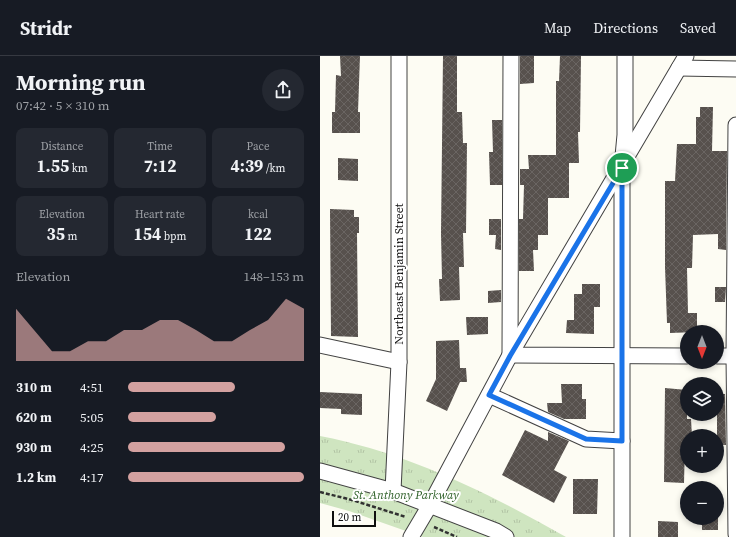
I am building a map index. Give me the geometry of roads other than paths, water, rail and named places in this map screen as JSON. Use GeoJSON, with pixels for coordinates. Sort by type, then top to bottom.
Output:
{"type":"FeatureCollection","features":[{"type":"Feature","properties":{"kind":"street","name":"Northeast Benjamin Street"},"geometry":{"type":"LineString","coordinates":[[393,491],[399,362],[399,56]]}},
{"type":"Feature","properties":{"kind":"street"},"geometry":{"type":"LineString","coordinates":[[510,356],[511,56]]}},
{"type":"Feature","properties":{"kind":"street"},"geometry":{"type":"LineString","coordinates":[[622,537],[622,168],[625,134],[625,56]]}},
{"type":"Feature","properties":{"kind":"street"},"geometry":{"type":"LineString","coordinates":[[411,537],[430,505],[510,356],[683,62],[736,69]]}},
{"type":"Feature","properties":{"kind":"street"},"geometry":{"type":"LineString","coordinates":[[736,125],[736,534]]}},
{"type":"Feature","properties":{"kind":"street"},"geometry":{"type":"LineString","coordinates":[[320,345],[399,362]]}},
{"type":"Feature","properties":{"kind":"street"},"geometry":{"type":"LineString","coordinates":[[510,356],[680,356]]}},
{"type":"Feature","properties":{"kind":"street"},"geometry":{"type":"LineString","coordinates":[[724,356],[735,356]]}},
{"type":"Feature","properties":{"kind":"street"},"geometry":{"type":"LineString","coordinates":[[489,395],[586,439],[622,441]]}},
{"type":"Feature","properties":{"kind":"street"},"geometry":{"type":"LineString","coordinates":[[320,472],[393,491],[496,531],[506,537]]}},
{"type":"Feature","properties":{"kind":"park label","name":"St. Anthony Parkway"},"geometry":{"type":"Point","coordinates":[406,495]}}]}
